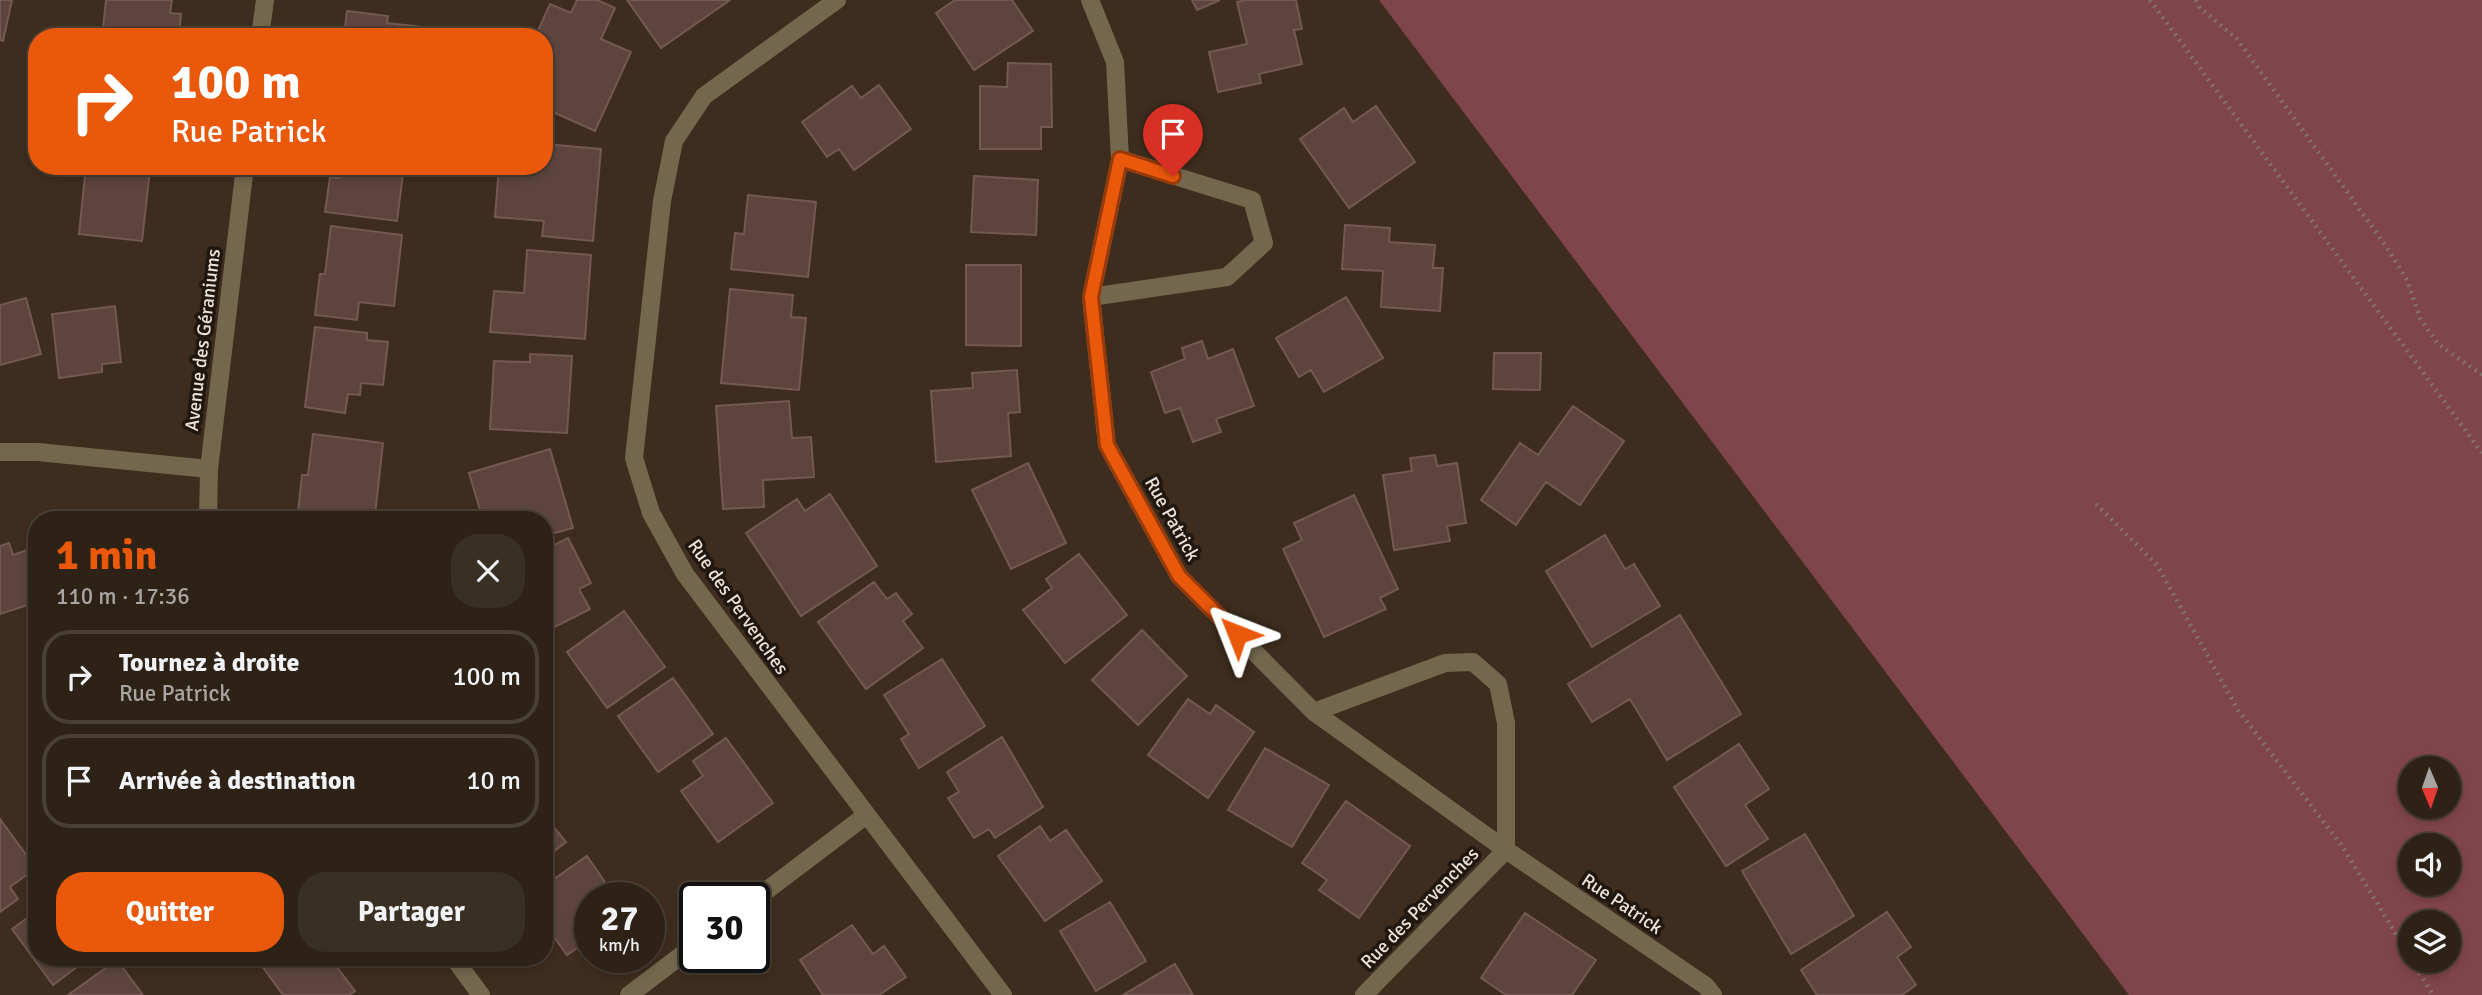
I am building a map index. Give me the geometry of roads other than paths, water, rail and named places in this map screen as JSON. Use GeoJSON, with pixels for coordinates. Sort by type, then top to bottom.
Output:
{"type":"FeatureCollection","features":[{"type":"Feature","properties":{"kind":"street"},"geometry":{"type":"LineString","coordinates":[[261,28],[265,0]]}},
{"type":"Feature","properties":{"kind":"street","name":"Rue des Pervenches"},"geometry":{"type":"LineString","coordinates":[[837,0],[704,96],[674,141],[662,201],[634,458],[651,513],[684,574],[1003,995]]}},
{"type":"Feature","properties":{"kind":"street","name":"Rue Patrick"},"geometry":{"type":"LineString","coordinates":[[1090,0],[1115,62],[1120,159],[1091,297],[1107,445],[1179,576],[1314,712],[1506,850],[1706,986],[1713,995]]}},
{"type":"Feature","properties":{"kind":"street"},"geometry":{"type":"LineString","coordinates":[[1091,297],[1227,277],[1264,243],[1252,200],[1120,159]]}},
{"type":"Feature","properties":{"kind":"street","name":"Avenue des Géraniums"},"geometry":{"type":"LineString","coordinates":[[208,511],[209,469],[244,175]]}},
{"type":"Feature","properties":{"kind":"street"},"geometry":{"type":"LineString","coordinates":[[0,452],[38,452],[209,469]]}},
{"type":"Feature","properties":{"kind":"street"},"geometry":{"type":"LineString","coordinates":[[1314,712],[1445,663],[1473,662],[1498,684],[1506,723],[1506,850]]}},
{"type":"Feature","properties":{"kind":"street"},"geometry":{"type":"LineString","coordinates":[[770,888],[865,816]]}},
{"type":"Feature","properties":{"kind":"street","name":"Rue des Pervenches"},"geometry":{"type":"LineString","coordinates":[[1364,995],[1506,850]]}},
{"type":"Feature","properties":{"kind":"street"},"geometry":{"type":"LineString","coordinates":[[629,995],[679,957]]}},
{"type":"Feature","properties":{"kind":"street"},"geometry":{"type":"LineString","coordinates":[[460,966],[481,995]]}}]}
